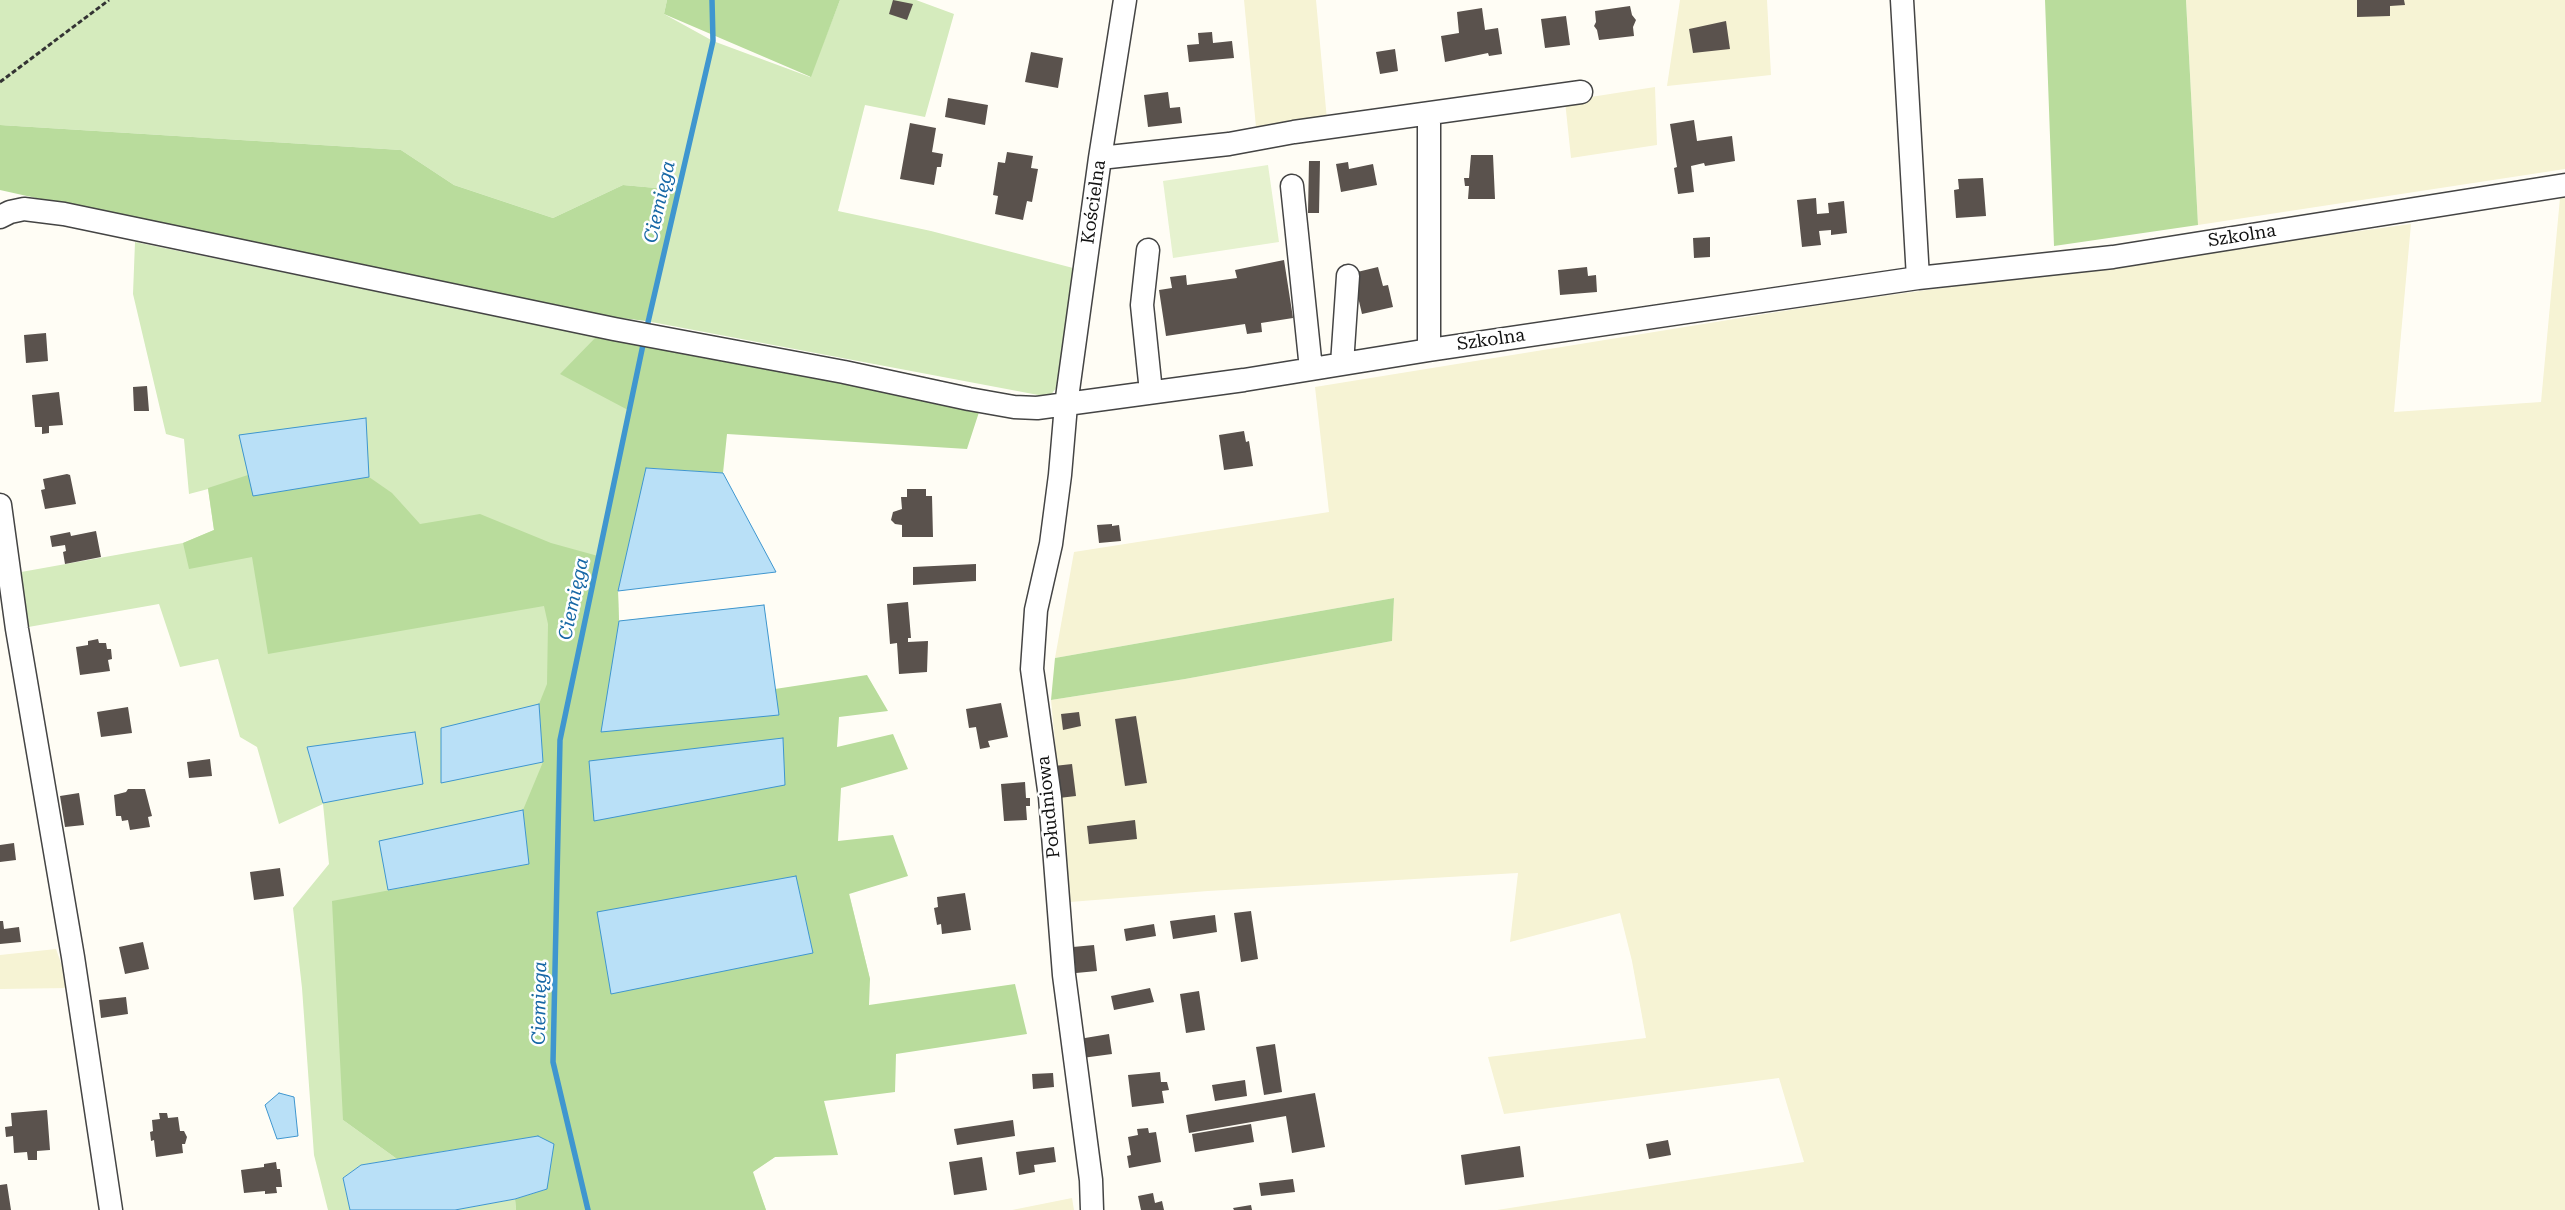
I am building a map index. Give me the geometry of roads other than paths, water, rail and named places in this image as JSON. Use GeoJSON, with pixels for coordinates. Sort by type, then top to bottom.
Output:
{"type":"FeatureCollection","features":[{"type":"Feature","properties":{"kind":"street","name":"Kościelna"},"geometry":{"type":"LineString","coordinates":[[1066,405],[1100,158],[1125,0]]}},
{"type":"Feature","properties":{"kind":"street"},"geometry":{"type":"LineString","coordinates":[[1902,0],[1918,278]]}},
{"type":"Feature","properties":{"kind":"street"},"geometry":{"type":"LineString","coordinates":[[1100,158],[1229,144],[1581,92]]}},
{"type":"Feature","properties":{"kind":"street"},"geometry":{"type":"LineString","coordinates":[[1429,114],[1429,350]]}},
{"type":"Feature","properties":{"kind":"street","name":"Szkolna"},"geometry":{"type":"LineString","coordinates":[[0,217],[10,212],[24,209],[64,214],[614,330],[674,340],[1014,407],[1037,408],[1918,278],[2113,257],[2565,185]]}},
{"type":"Feature","properties":{"kind":"street"},"geometry":{"type":"LineString","coordinates":[[1292,186],[1311,369]]}},
{"type":"Feature","properties":{"kind":"street"},"geometry":{"type":"LineString","coordinates":[[1148,250],[1142,305],[1151,392]]}},
{"type":"Feature","properties":{"kind":"street"},"geometry":{"type":"LineString","coordinates":[[1342,364],[1348,276]]}},
{"type":"Feature","properties":{"kind":"street","name":"Południowa"},"geometry":{"type":"LineString","coordinates":[[1066,405],[1060,475],[1051,544],[1036,610],[1032,669],[1050,796],[1064,974],[1091,1180],[1092,1210]]}},
{"type":"Feature","properties":{"kind":"street"},"geometry":{"type":"LineString","coordinates":[[0,506],[17,629],[73,957],[112,1210]]}},
{"type":"Feature","properties":{"kind":"water"},"geometry":{"type":"Polygon","coordinates":[[[366,418],[369,477],[253,496],[239,435],[366,418]]]}},
{"type":"Feature","properties":{"kind":"water"},"geometry":{"type":"Polygon","coordinates":[[[646,468],[723,473],[776,572],[618,591],[646,468]]]}},
{"type":"Feature","properties":{"kind":"water"},"geometry":{"type":"Polygon","coordinates":[[[764,605],[779,715],[601,732],[619,621],[764,605]]]}},
{"type":"Feature","properties":{"kind":"water"},"geometry":{"type":"Polygon","coordinates":[[[539,704],[543,762],[441,783],[441,728],[539,704]]]}},
{"type":"Feature","properties":{"kind":"water"},"geometry":{"type":"Polygon","coordinates":[[[415,732],[423,784],[323,803],[307,747],[415,732]]]}},
{"type":"Feature","properties":{"kind":"water"},"geometry":{"type":"Polygon","coordinates":[[[783,738],[785,785],[594,821],[589,761],[783,738]]]}},
{"type":"Feature","properties":{"kind":"water"},"geometry":{"type":"Polygon","coordinates":[[[523,810],[529,864],[388,890],[379,841],[523,810]]]}},
{"type":"Feature","properties":{"kind":"water"},"geometry":{"type":"Polygon","coordinates":[[[796,876],[813,953],[611,994],[597,912],[796,876]]]}},
{"type":"Feature","properties":{"kind":"water"},"geometry":{"type":"Polygon","coordinates":[[[279,1093],[294,1097],[298,1136],[277,1139],[265,1105],[279,1093]]]}},
{"type":"Feature","properties":{"kind":"water"},"geometry":{"type":"Polygon","coordinates":[[[538,1136],[554,1144],[547,1189],[515,1199],[455,1210],[350,1210],[343,1178],[361,1165],[538,1136]]]}},
{"type":"Feature","properties":{"kind":"waterway","name":"Ciemięga"},"geometry":{"type":"LineString","coordinates":[[646,331],[713,41],[712,0]]}},
{"type":"Feature","properties":{"kind":"waterway","name":"Ciemięga"},"geometry":{"type":"LineString","coordinates":[[588,1210],[553,1062],[560,740],[644,340]]}}]}
